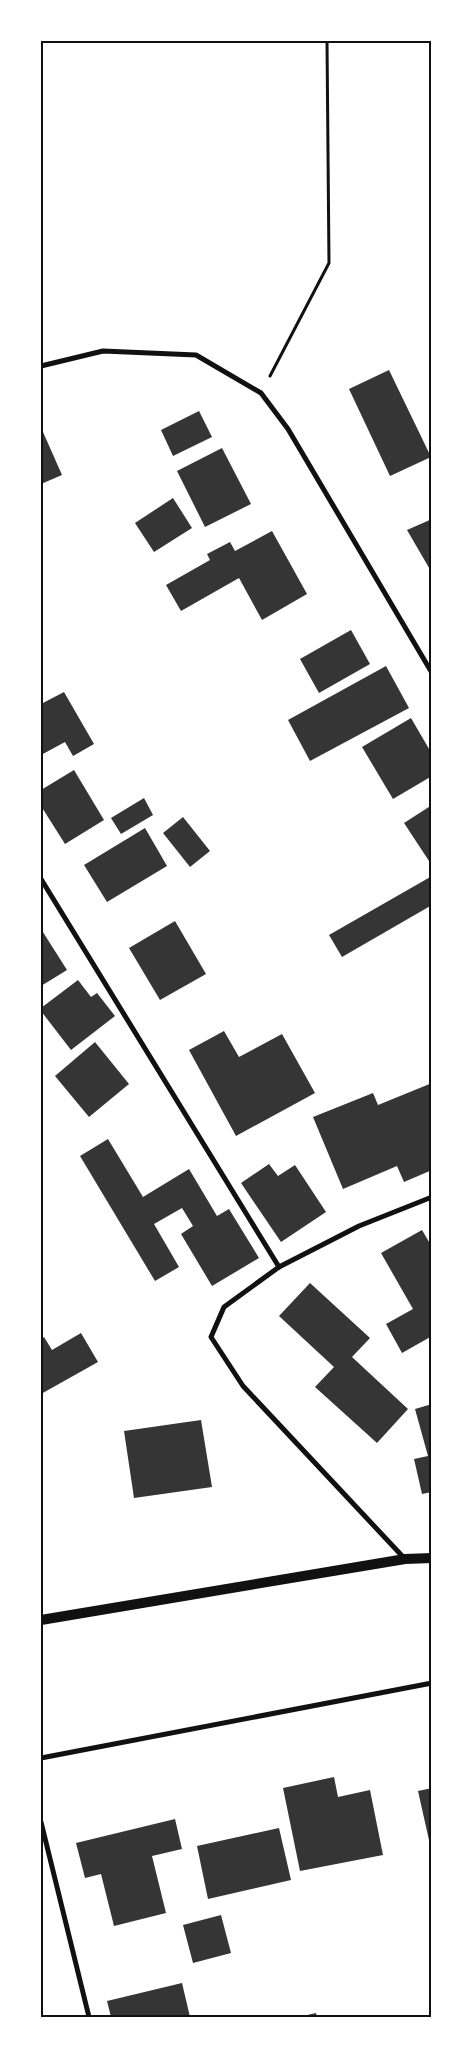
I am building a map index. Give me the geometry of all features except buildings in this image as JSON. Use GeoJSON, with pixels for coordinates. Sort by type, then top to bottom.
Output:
{"type":"FeatureCollection","features":[{"type":"Feature","properties":{"kind":"main road"},"geometry":{"type":"LineString","coordinates":[[41,1620],[405,1559],[432,1558]]}},
{"type":"Feature","properties":{"kind":"street"},"geometry":{"type":"LineString","coordinates":[[41,366],[104,351],[196,355],[261,393],[288,429],[432,674]]}},
{"type":"Feature","properties":{"kind":"street"},"geometry":{"type":"LineString","coordinates":[[41,879],[279,1267]]}},
{"type":"Feature","properties":{"kind":"street"},"geometry":{"type":"LineString","coordinates":[[405,1559],[243,1386],[211,1337],[224,1307],[279,1267],[359,1226],[432,1197]]}},
{"type":"Feature","properties":{"kind":"street"},"geometry":{"type":"LineString","coordinates":[[41,1758],[432,1683]]}},
{"type":"Feature","properties":{"kind":"street"},"geometry":{"type":"LineString","coordinates":[[41,1822],[89,2017]]}},
{"type":"Feature","properties":{"kind":"path"},"geometry":{"type":"LineString","coordinates":[[261,393],[329,264],[327,41]]}}]}
